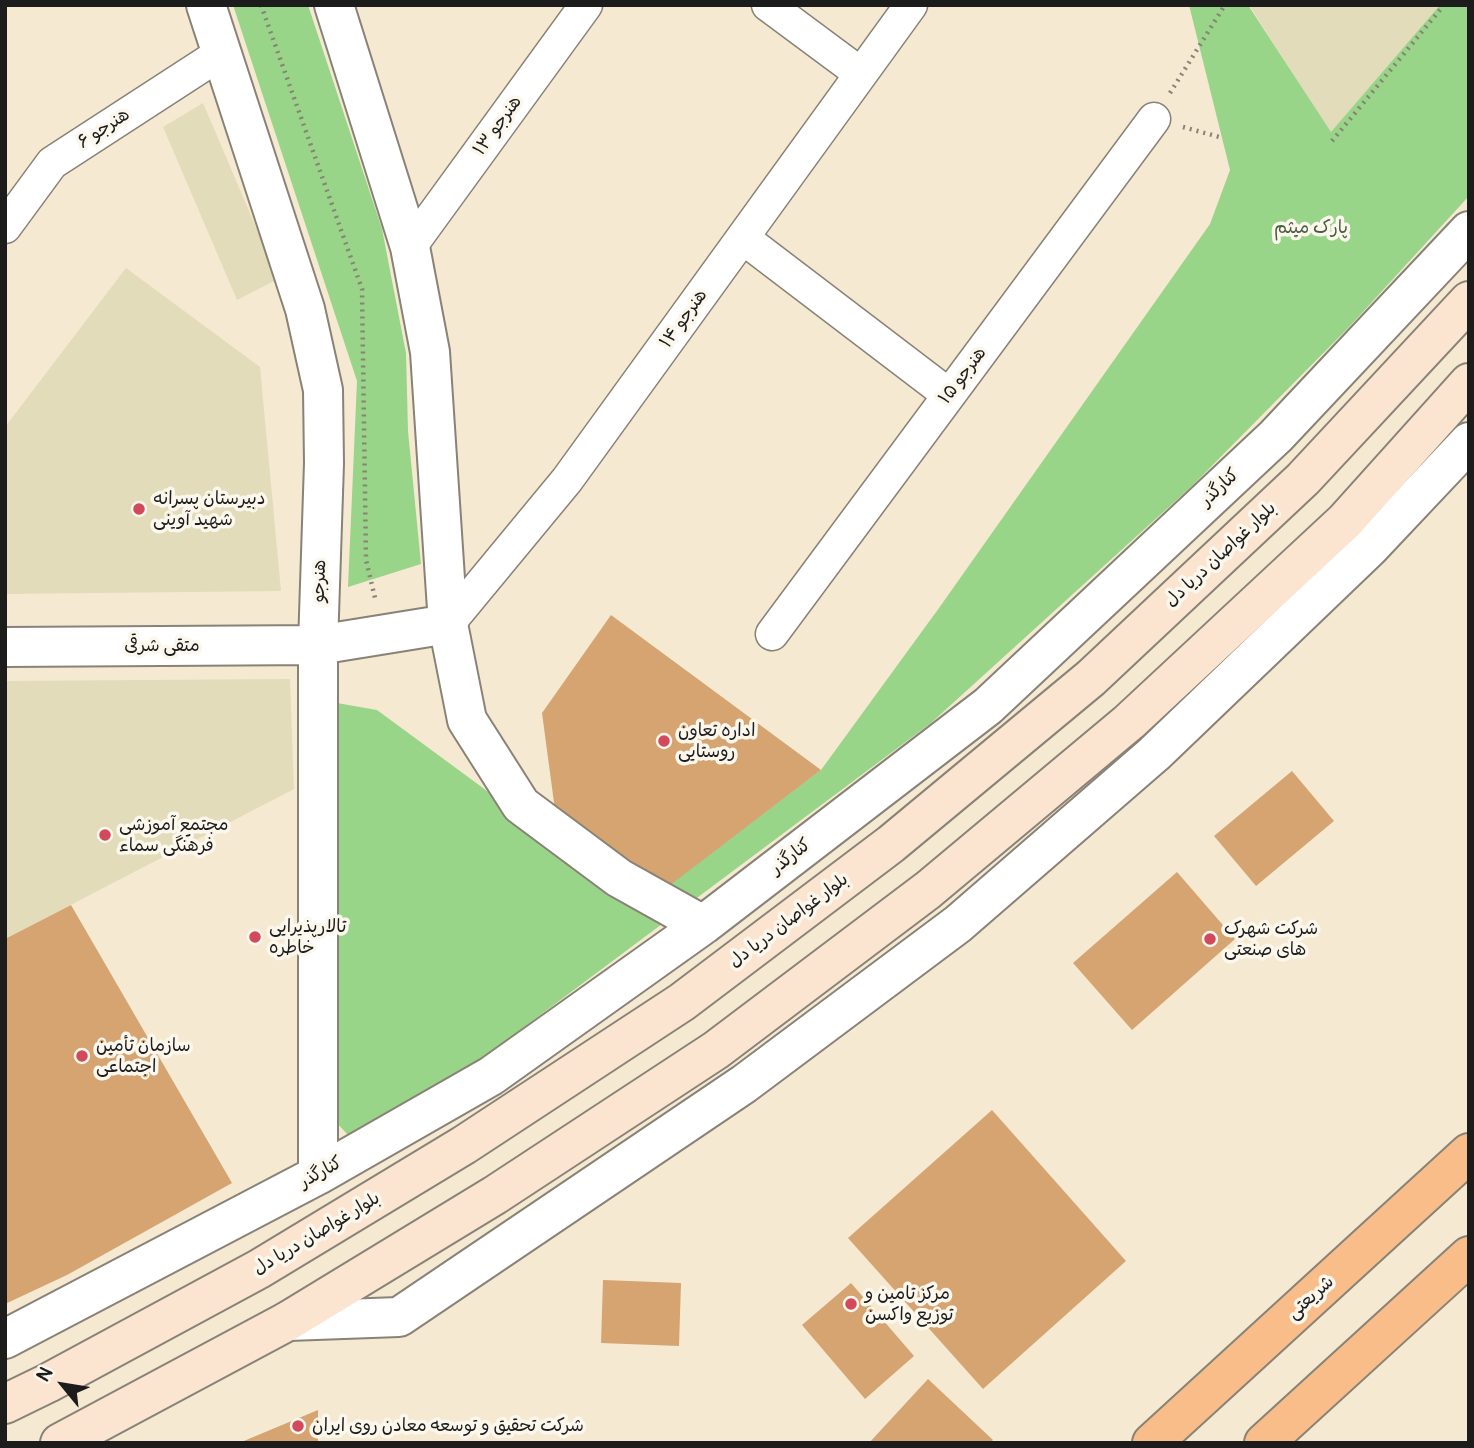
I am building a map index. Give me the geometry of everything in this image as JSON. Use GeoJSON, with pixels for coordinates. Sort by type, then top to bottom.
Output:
{"type":"FeatureCollection","features":[{"type":"Feature","properties":{"kind":"highway","name":"شریعتی"},"geometry":{"type":"LineString","coordinates":[[1152,1443],[1469,1153]]}},
{"type":"Feature","properties":{"kind":"highway"},"geometry":{"type":"LineString","coordinates":[[1264,1443],[1469,1256]]}},
{"type":"Feature","properties":{"kind":"main road","name":"بلوار غواصان دریا دل"},"geometry":{"type":"LineString","coordinates":[[5,1404],[259,1269],[464,1145],[705,985],[891,844],[1091,678],[1303,479],[1469,301]]}},
{"type":"Feature","properties":{"kind":"main road"},"geometry":{"type":"LineString","coordinates":[[60,1443],[288,1321],[495,1195],[716,1050],[928,890],[1129,722],[1345,521],[1469,383]]}},
{"type":"Feature","properties":{"kind":"street","name":"هنرجو"},"geometry":{"type":"LineString","coordinates":[[206,5],[304,309],[323,390],[324,463],[318,646],[318,1175]]}},
{"type":"Feature","properties":{"kind":"street"},"geometry":{"type":"LineString","coordinates":[[334,5],[410,247],[430,352],[448,624],[467,720],[521,805],[619,878],[703,925]]}},
{"type":"Feature","properties":{"kind":"street","name":"هنرجو ۱۳"},"geometry":{"type":"LineString","coordinates":[[410,247],[586,5]]}},
{"type":"Feature","properties":{"kind":"street"},"geometry":{"type":"LineString","coordinates":[[768,5],[861,74]]}},
{"type":"Feature","properties":{"kind":"street","name":"هنرجو ۱۴"},"geometry":{"type":"LineString","coordinates":[[448,624],[567,480],[911,5]]}},
{"type":"Feature","properties":{"kind":"street","name":"هنرجو ۶"},"geometry":{"type":"LineString","coordinates":[[5,227],[52,163],[223,52]]}},
{"type":"Feature","properties":{"kind":"street","name":"هنرجو ۱۵"},"geometry":{"type":"LineString","coordinates":[[772,634],[1154,118]]}},
{"type":"Feature","properties":{"kind":"street","name":"کنارگذر"},"geometry":{"type":"LineString","coordinates":[[5,1339],[318,1175],[491,1076],[703,925],[988,706],[1276,436],[1469,232]]}},
{"type":"Feature","properties":{"kind":"street"},"geometry":{"type":"LineString","coordinates":[[743,239],[948,396]]}},
{"type":"Feature","properties":{"kind":"street"},"geometry":{"type":"LineString","coordinates":[[288,1321],[399,1318],[744,1084],[958,924],[1154,754],[1370,547],[1469,442]]}},
{"type":"Feature","properties":{"kind":"street","name":"متقی شرقی"},"geometry":{"type":"LineString","coordinates":[[5,647],[318,646],[448,624]]}},
{"type":"Feature","properties":{"kind":"path"},"geometry":{"type":"LineString","coordinates":[[1219,5],[1223,8],[1154,118],[1223,138]]}},
{"type":"Feature","properties":{"kind":"path"},"geometry":{"type":"LineString","coordinates":[[1332,141],[1444,5]]}},
{"type":"Feature","properties":{"kind":"shaded area"},"geometry":{"type":"Polygon","coordinates":[[[1249,5],[1440,5],[1331,133],[1249,5]]]}},
{"type":"Feature","properties":{"kind":"shaded area"},"geometry":{"type":"Polygon","coordinates":[[[203,103],[278,279],[237,300],[163,127],[203,103]]]}},
{"type":"Feature","properties":{"kind":"shaded area","name":"دبیرستان پسرانه شهید آوینی"},"geometry":{"type":"Polygon","coordinates":[[[126,268],[260,367],[281,591],[5,594],[5,427],[126,268]]]}},
{"type":"Feature","properties":{"kind":"shaded area","name":"مجتمع آموزشی فرهنگی سماء"},"geometry":{"type":"Polygon","coordinates":[[[290,679],[294,789],[5,939],[5,681],[290,679]]]}},
{"type":"Feature","properties":{"kind":"green space"},"geometry":{"type":"Polygon","coordinates":[[[233,5],[308,5],[382,229],[406,353],[408,431],[421,564],[348,587],[357,381],[233,5]]]}},
{"type":"Feature","properties":{"kind":"green space","name":"پارک میثم"},"geometry":{"type":"Polygon","coordinates":[[[1189,5],[1248,5],[1331,132],[1440,5],[1469,5],[1469,196],[1350,326],[1193,485],[931,723],[361,1149],[334,1120],[337,703],[377,710],[642,905],[821,770],[939,608],[1210,224],[1230,170],[1189,5]]]}},
{"type":"Feature","properties":{"kind":"building","name":"اداره تعاون روستایی"},"geometry":{"type":"Polygon","coordinates":[[[611,615],[821,770],[665,889],[555,810],[542,713],[611,615]]]}},
{"type":"Feature","properties":{"kind":"building"},"geometry":{"type":"Polygon","coordinates":[[[1292,771],[1334,821],[1256,886],[1214,836],[1292,771]]]}},
{"type":"Feature","properties":{"kind":"building"},"geometry":{"type":"Polygon","coordinates":[[[1177,872],[1235,939],[1132,1030],[1073,963],[1177,872]]]}},
{"type":"Feature","properties":{"kind":"building","name":"سازمان تأمین اجتماعی"},"geometry":{"type":"Polygon","coordinates":[[[71,905],[232,1183],[67,1275],[5,1304],[5,939],[71,905]]]}},
{"type":"Feature","properties":{"kind":"building"},"geometry":{"type":"Polygon","coordinates":[[[992,1110],[1126,1261],[983,1389],[848,1238],[992,1110]]]}},
{"type":"Feature","properties":{"kind":"building"},"geometry":{"type":"Polygon","coordinates":[[[603,1280],[681,1283],[679,1346],[601,1343],[603,1280]]]}},
{"type":"Feature","properties":{"kind":"building"},"geometry":{"type":"Polygon","coordinates":[[[851,1283],[914,1356],[865,1399],[802,1325],[851,1283]]]}},
{"type":"Feature","properties":{"kind":"building"},"geometry":{"type":"Polygon","coordinates":[[[928,1379],[993,1440],[990,1443],[869,1443],[928,1379]]]}},
{"type":"Feature","properties":{"kind":"building","name":"شرکت تحقیق و توسعه معادن روی ایران"},"geometry":{"type":"Polygon","coordinates":[[[318,1410],[318,1443],[239,1443],[318,1410]]]}},
{"type":"Feature","properties":{"kind":"place","name":"دبیرستان پسرانه شهید آوینی"},"geometry":{"type":"Point","coordinates":[139,509]}},
{"type":"Feature","properties":{"kind":"place","name":"اداره تعاون روستایی"},"geometry":{"type":"Point","coordinates":[664,741]}},
{"type":"Feature","properties":{"kind":"place","name":"مجتمع آموزشی فرهنگی سماء"},"geometry":{"type":"Point","coordinates":[105,835]}},
{"type":"Feature","properties":{"kind":"place","name":"تالارپذیرایی خاطره"},"geometry":{"type":"Point","coordinates":[255,937]}},
{"type":"Feature","properties":{"kind":"place","name":"شرکت شهرک های صنعتی"},"geometry":{"type":"Point","coordinates":[1210,939]}},
{"type":"Feature","properties":{"kind":"place","name":"سازمان تأمین اجتماعی"},"geometry":{"type":"Point","coordinates":[82,1056]}},
{"type":"Feature","properties":{"kind":"place","name":"مرکز تامین و توزیع واکسن"},"geometry":{"type":"Point","coordinates":[851,1304]}},
{"type":"Feature","properties":{"kind":"place","name":"شرکت تحقیق و توسعه معادن روی ایران"},"geometry":{"type":"Point","coordinates":[298,1426]}}]}
